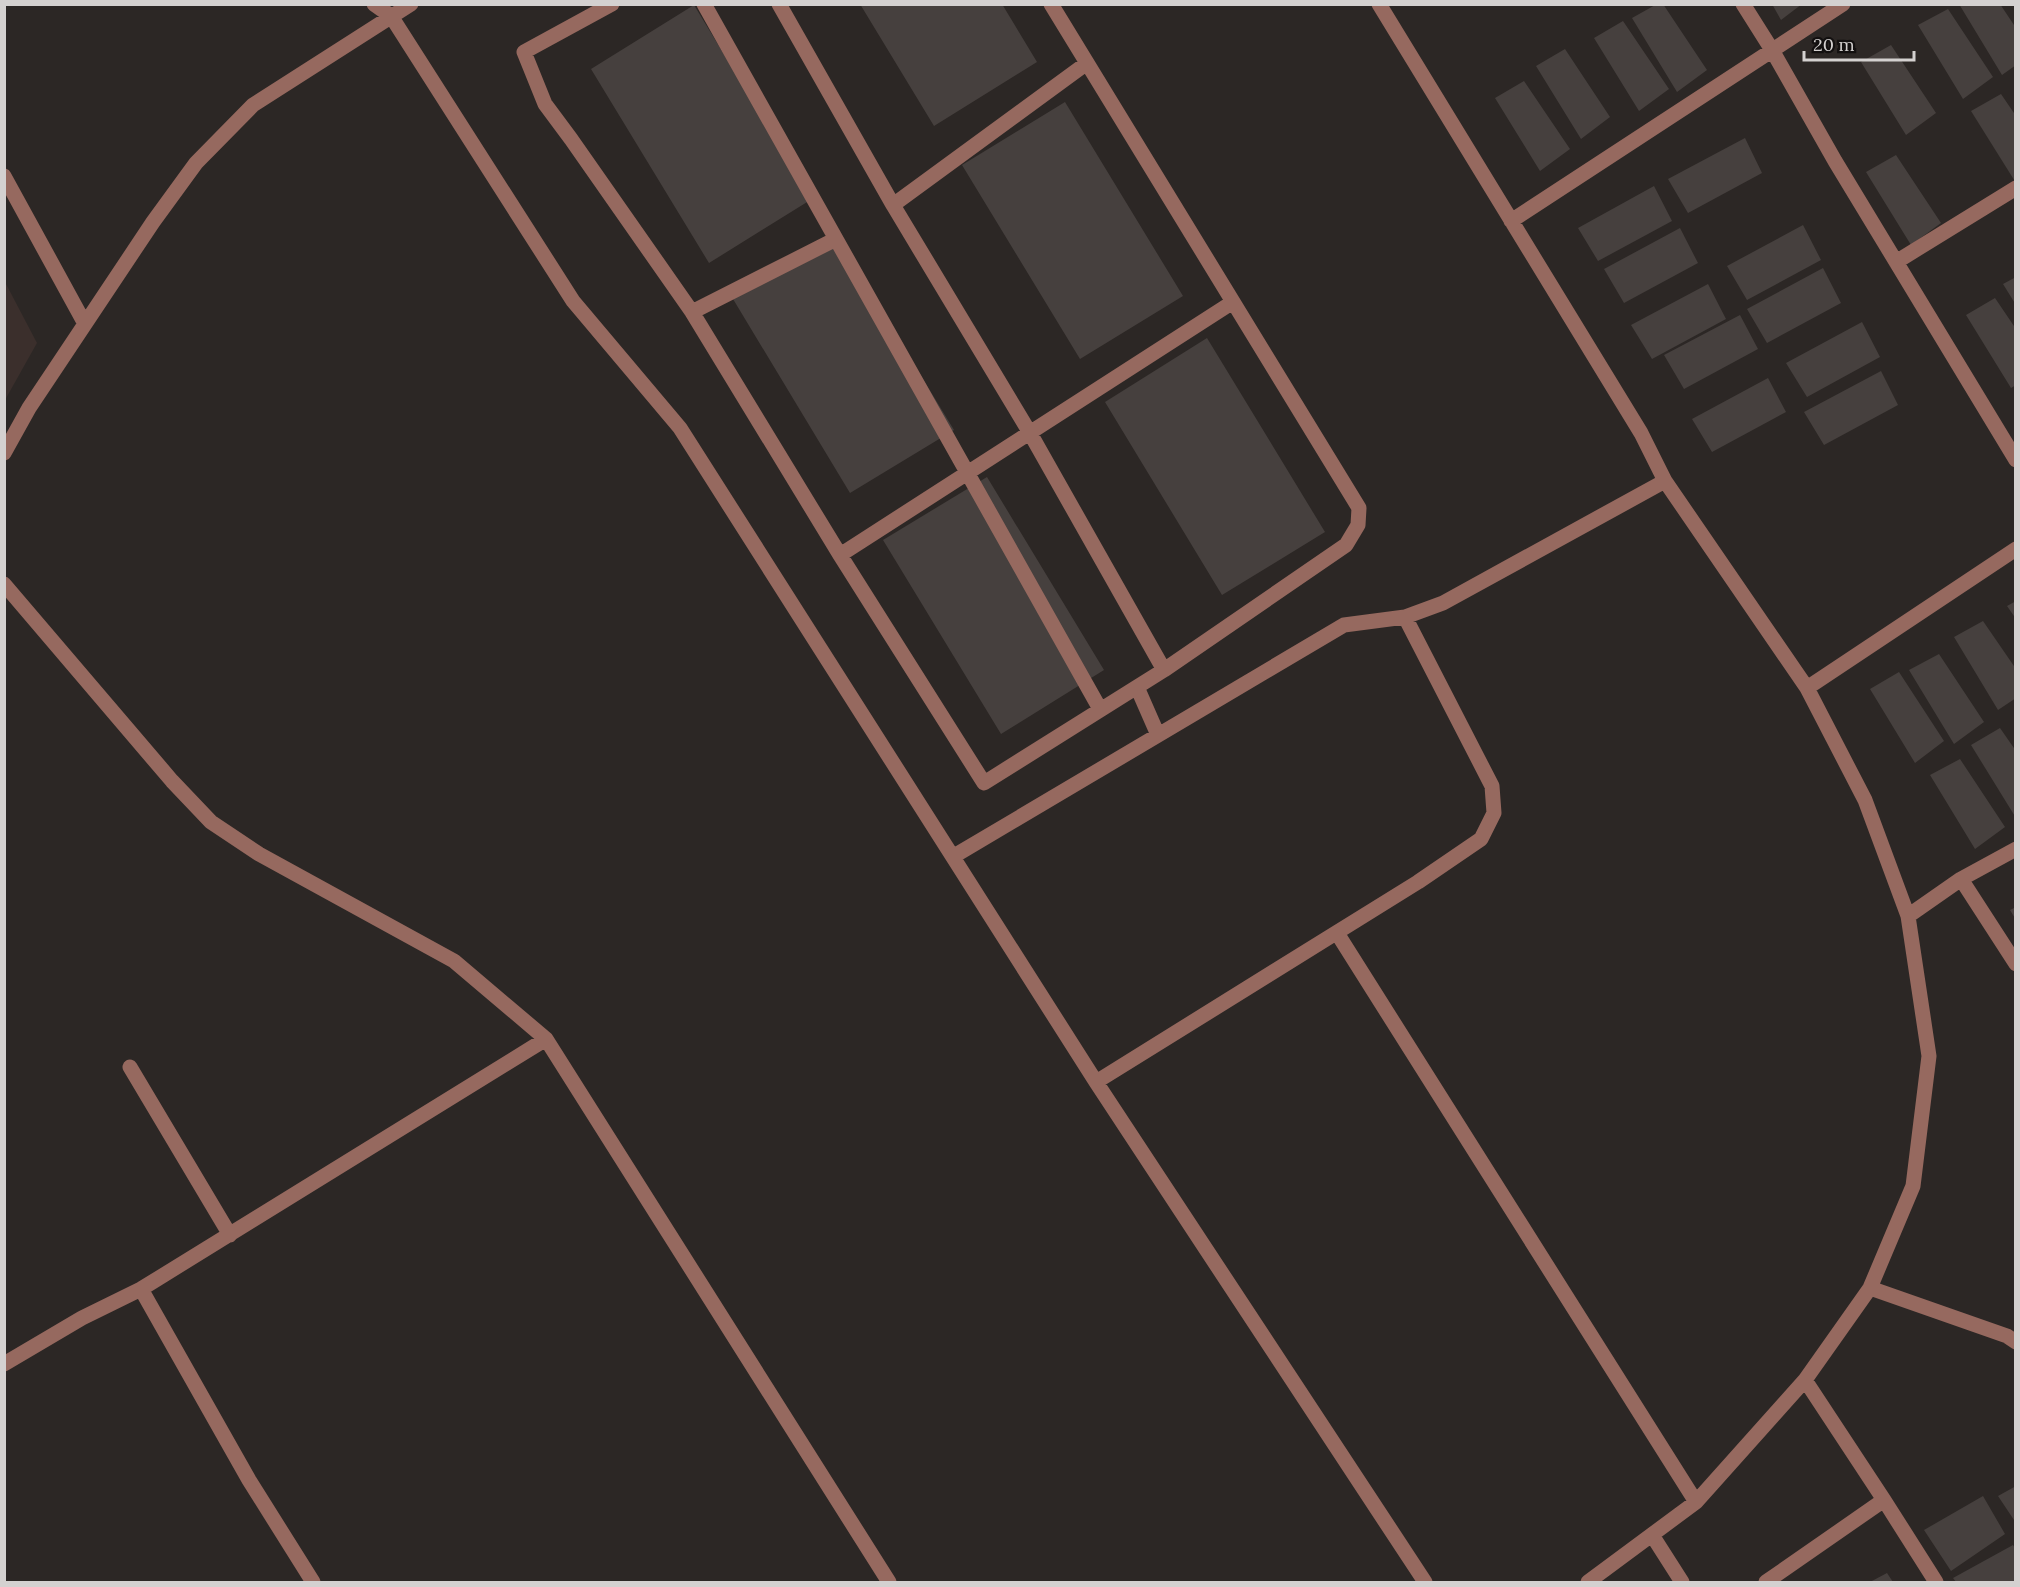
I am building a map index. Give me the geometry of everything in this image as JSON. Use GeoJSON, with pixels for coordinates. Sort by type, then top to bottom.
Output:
{"type":"FeatureCollection","features":[{"type":"Feature","properties":{"kind":"street"},"geometry":{"type":"LineString","coordinates":[[374,4],[391,10],[573,301],[680,428],[954,856],[1096,1083],[1425,1582]]}},
{"type":"Feature","properties":{"kind":"street"},"geometry":{"type":"LineString","coordinates":[[4,453],[28,408],[153,222],[196,164],[253,105],[391,10],[411,4]]}},
{"type":"Feature","properties":{"kind":"street"},"geometry":{"type":"LineString","coordinates":[[612,4],[524,52],[545,104],[692,312],[840,555],[984,783],[1164,670],[1346,545],[1358,525],[1359,508],[1051,4]]}},
{"type":"Feature","properties":{"kind":"street"},"geometry":{"type":"LineString","coordinates":[[704,4],[1100,710]]}},
{"type":"Feature","properties":{"kind":"street"},"geometry":{"type":"LineString","coordinates":[[779,4],[893,205],[1030,433],[1164,670]]}},
{"type":"Feature","properties":{"kind":"street"},"geometry":{"type":"LineString","coordinates":[[1743,4],[2016,460]]}},
{"type":"Feature","properties":{"kind":"street"},"geometry":{"type":"LineString","coordinates":[[1511,221],[1843,4]]}},
{"type":"Feature","properties":{"kind":"street"},"geometry":{"type":"LineString","coordinates":[[1384,7],[1511,221],[1641,433],[1665,481],[1807,687],[1865,800],[1908,916],[1929,1056],[1913,1186],[1870,1288],[1805,1380],[1696,1502],[1588,1582]]}},
{"type":"Feature","properties":{"kind":"street"},"geometry":{"type":"LineString","coordinates":[[893,205],[1087,63]]}},
{"type":"Feature","properties":{"kind":"street"},"geometry":{"type":"LineString","coordinates":[[4,176],[85,324]]}},
{"type":"Feature","properties":{"kind":"street"},"geometry":{"type":"LineString","coordinates":[[1896,262],[2016,188]]}},
{"type":"Feature","properties":{"kind":"street"},"geometry":{"type":"LineString","coordinates":[[692,312],[836,240]]}},
{"type":"Feature","properties":{"kind":"street"},"geometry":{"type":"LineString","coordinates":[[840,555],[1233,302]]}},
{"type":"Feature","properties":{"kind":"street"},"geometry":{"type":"LineString","coordinates":[[954,856],[1344,625],[1405,617],[1443,603],[1665,481]]}},
{"type":"Feature","properties":{"kind":"street"},"geometry":{"type":"LineString","coordinates":[[1807,687],[2016,549]]}},
{"type":"Feature","properties":{"kind":"street"},"geometry":{"type":"LineString","coordinates":[[4,584],[172,781],[211,822],[259,854],[454,961],[546,1039],[881,1579]]}},
{"type":"Feature","properties":{"kind":"street"},"geometry":{"type":"LineString","coordinates":[[1096,1083],[1418,882],[1480,839],[1494,813],[1492,786],[1405,617]]}},
{"type":"Feature","properties":{"kind":"street"},"geometry":{"type":"LineString","coordinates":[[1137,687],[1158,735]]}},
{"type":"Feature","properties":{"kind":"street"},"geometry":{"type":"LineString","coordinates":[[1908,916],[1961,879],[2016,849]]}},
{"type":"Feature","properties":{"kind":"street"},"geometry":{"type":"LineString","coordinates":[[1961,879],[2016,964]]}},
{"type":"Feature","properties":{"kind":"street"},"geometry":{"type":"LineString","coordinates":[[1337,933],[1696,1502]]}},
{"type":"Feature","properties":{"kind":"street"},"geometry":{"type":"LineString","coordinates":[[4,1364],[82,1318],[141,1288],[230,1235],[546,1039]]}},
{"type":"Feature","properties":{"kind":"street"},"geometry":{"type":"LineString","coordinates":[[130,1067],[230,1235]]}},
{"type":"Feature","properties":{"kind":"street"},"geometry":{"type":"LineString","coordinates":[[141,1288],[249,1480],[313,1582]]}},
{"type":"Feature","properties":{"kind":"street"},"geometry":{"type":"LineString","coordinates":[[1870,1288],[2007,1335],[2016,1342]]}},
{"type":"Feature","properties":{"kind":"street"},"geometry":{"type":"LineString","coordinates":[[1805,1380],[1936,1582]]}},
{"type":"Feature","properties":{"kind":"street"},"geometry":{"type":"LineString","coordinates":[[1766,1582],[1884,1500]]}},
{"type":"Feature","properties":{"kind":"street"},"geometry":{"type":"LineString","coordinates":[[1652,1535],[1682,1582]]}},
{"type":"Feature","properties":{"kind":"shaded area"},"geometry":{"type":"Polygon","coordinates":[[[5,282],[37,343],[5,400],[5,282]]]}},
{"type":"Feature","properties":{"kind":"building"},"geometry":{"type":"Polygon","coordinates":[[[860,4],[1002,4],[1037,62],[934,126],[860,4]]]}},
{"type":"Feature","properties":{"kind":"building"},"geometry":{"type":"Polygon","coordinates":[[[1657,4],[1663,4],[1707,70],[1677,92],[1632,18],[1657,4]]]}},
{"type":"Feature","properties":{"kind":"building"},"geometry":{"type":"Polygon","coordinates":[[[1772,4],[1802,4],[1781,20],[1772,4]]]}},
{"type":"Feature","properties":{"kind":"building"},"geometry":{"type":"Polygon","coordinates":[[[1959,4],[2000,4],[2016,28],[2016,65],[2002,75],[1959,4]]]}},
{"type":"Feature","properties":{"kind":"building"},"geometry":{"type":"Polygon","coordinates":[[[694,5],[812,199],[709,263],[591,69],[694,5]]]}},
{"type":"Feature","properties":{"kind":"building"},"geometry":{"type":"Polygon","coordinates":[[[1948,9],[1993,77],[1963,99],[1918,25],[1948,9]]]}},
{"type":"Feature","properties":{"kind":"building"},"geometry":{"type":"Polygon","coordinates":[[[1623,21],[1669,89],[1639,111],[1594,38],[1623,21]]]}},
{"type":"Feature","properties":{"kind":"building"},"geometry":{"type":"Polygon","coordinates":[[[1891,45],[1936,113],[1906,135],[1861,62],[1891,45]]]}},
{"type":"Feature","properties":{"kind":"building"},"geometry":{"type":"Polygon","coordinates":[[[1565,49],[1610,117],[1581,139],[1536,66],[1565,49]]]}},
{"type":"Feature","properties":{"kind":"building"},"geometry":{"type":"Polygon","coordinates":[[[1524,81],[1570,149],[1540,171],[1495,98],[1524,81]]]}},
{"type":"Feature","properties":{"kind":"building"},"geometry":{"type":"Polygon","coordinates":[[[2001,94],[2016,116],[2016,183],[1971,111],[2001,94]]]}},
{"type":"Feature","properties":{"kind":"building"},"geometry":{"type":"Polygon","coordinates":[[[1065,102],[1183,296],[1080,359],[962,165],[1065,102]]]}},
{"type":"Feature","properties":{"kind":"building"},"geometry":{"type":"Polygon","coordinates":[[[1745,138],[1762,173],[1688,213],[1668,179],[1745,138]]]}},
{"type":"Feature","properties":{"kind":"building"},"geometry":{"type":"Polygon","coordinates":[[[1896,155],[1941,223],[1911,245],[1866,172],[1896,155]]]}},
{"type":"Feature","properties":{"kind":"building"},"geometry":{"type":"Polygon","coordinates":[[[1654,186],[1672,221],[1598,261],[1578,228],[1654,186]]]}},
{"type":"Feature","properties":{"kind":"building"},"geometry":{"type":"Polygon","coordinates":[[[1803,225],[1821,260],[1747,300],[1727,266],[1803,225]]]}},
{"type":"Feature","properties":{"kind":"building"},"geometry":{"type":"Polygon","coordinates":[[[1680,228],[1698,263],[1624,303],[1604,269],[1680,228]]]}},
{"type":"Feature","properties":{"kind":"building"},"geometry":{"type":"Polygon","coordinates":[[[836,236],[954,430],[850,493],[733,299],[836,236]]]}},
{"type":"Feature","properties":{"kind":"building"},"geometry":{"type":"Polygon","coordinates":[[[1823,268],[1841,303],[1767,343],[1747,309],[1823,268]]]}},
{"type":"Feature","properties":{"kind":"building"},"geometry":{"type":"Polygon","coordinates":[[[2016,277],[2016,305],[2003,284],[2016,277]]]}},
{"type":"Feature","properties":{"kind":"building"},"geometry":{"type":"Polygon","coordinates":[[[1708,284],[1726,319],[1652,359],[1631,325],[1708,284]]]}},
{"type":"Feature","properties":{"kind":"building"},"geometry":{"type":"Polygon","coordinates":[[[1995,298],[2016,329],[2016,385],[2011,388],[1966,315],[1995,298]]]}},
{"type":"Feature","properties":{"kind":"building"},"geometry":{"type":"Polygon","coordinates":[[[1740,315],[1758,349],[1684,389],[1664,355],[1740,315]]]}},
{"type":"Feature","properties":{"kind":"building"},"geometry":{"type":"Polygon","coordinates":[[[1862,322],[1880,357],[1807,397],[1786,363],[1862,322]]]}},
{"type":"Feature","properties":{"kind":"building"},"geometry":{"type":"Polygon","coordinates":[[[1207,338],[1325,532],[1222,595],[1105,402],[1207,338]]]}},
{"type":"Feature","properties":{"kind":"building"},"geometry":{"type":"Polygon","coordinates":[[[1881,371],[1898,405],[1824,445],[1804,412],[1881,371]]]}},
{"type":"Feature","properties":{"kind":"building"},"geometry":{"type":"Polygon","coordinates":[[[1768,378],[1786,412],[1712,452],[1692,419],[1768,378]]]}},
{"type":"Feature","properties":{"kind":"building"},"geometry":{"type":"Polygon","coordinates":[[[987,477],[1104,670],[1001,734],[883,540],[987,477]]]}},
{"type":"Feature","properties":{"kind":"building"},"geometry":{"type":"Polygon","coordinates":[[[2016,601],[2016,619],[2007,606],[2016,601]]]}},
{"type":"Feature","properties":{"kind":"building"},"geometry":{"type":"Polygon","coordinates":[[[1983,621],[2016,669],[2016,698],[1998,710],[1954,637],[1983,621]]]}},
{"type":"Feature","properties":{"kind":"building"},"geometry":{"type":"Polygon","coordinates":[[[1939,654],[1984,722],[1954,744],[1909,670],[1939,654]]]}},
{"type":"Feature","properties":{"kind":"building"},"geometry":{"type":"Polygon","coordinates":[[[1899,672],[1944,741],[1915,763],[1870,689],[1899,672]]]}},
{"type":"Feature","properties":{"kind":"building"},"geometry":{"type":"Polygon","coordinates":[[[2000,728],[2016,751],[2016,818],[1971,745],[2000,728]]]}},
{"type":"Feature","properties":{"kind":"building"},"geometry":{"type":"Polygon","coordinates":[[[1960,759],[2005,827],[1975,849],[1930,775],[1960,759]]]}},
{"type":"Feature","properties":{"kind":"building"},"geometry":{"type":"Polygon","coordinates":[[[2016,907],[2016,920],[2010,910],[2016,907]]]}},
{"type":"Feature","properties":{"kind":"building"},"geometry":{"type":"Polygon","coordinates":[[[2016,1486],[2016,1523],[1998,1496],[2016,1486]]]}},
{"type":"Feature","properties":{"kind":"building"},"geometry":{"type":"Polygon","coordinates":[[[1983,1496],[2005,1534],[1951,1571],[1924,1530],[1983,1496]]]}},
{"type":"Feature","properties":{"kind":"building"},"geometry":{"type":"Polygon","coordinates":[[[2013,1545],[2016,1550],[2016,1582],[1956,1582],[1953,1578],[2013,1545]]]}},
{"type":"Feature","properties":{"kind":"building"},"geometry":{"type":"Polygon","coordinates":[[[1887,1573],[1893,1582],[1870,1582],[1887,1573]]]}}]}
